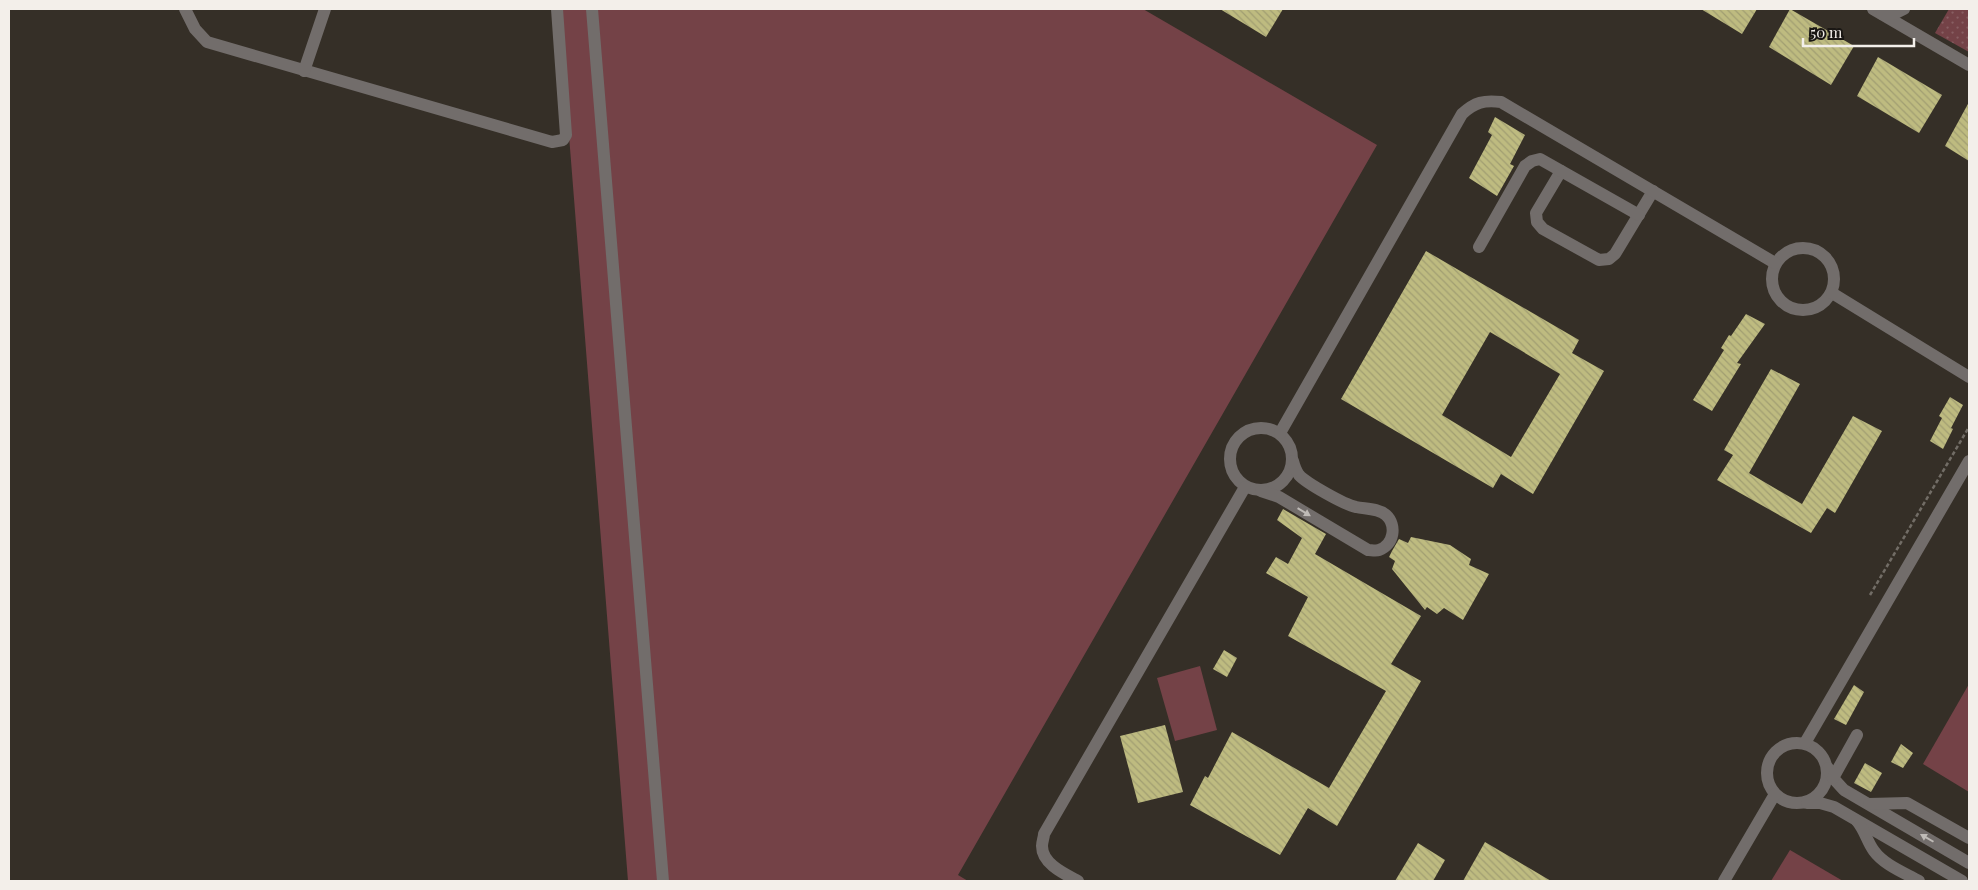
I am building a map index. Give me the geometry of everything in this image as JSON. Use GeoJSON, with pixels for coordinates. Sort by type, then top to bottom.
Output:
{"type":"FeatureCollection","features":[{"type":"Feature","properties":{"kind":"street"},"geometry":{"type":"LineString","coordinates":[[185,9],[195,29],[206,42],[552,142],[563,140],[566,135],[557,9]]}},
{"type":"Feature","properties":{"kind":"street"},"geometry":{"type":"LineString","coordinates":[[304,71],[325,9]]}},
{"type":"Feature","properties":{"kind":"street"},"geometry":{"type":"LineString","coordinates":[[592,9],[663,881]]}},
{"type":"Feature","properties":{"kind":"street"},"geometry":{"type":"LineString","coordinates":[[1877,11],[1894,14],[1905,9],[1904,21],[1910,30]]}},
{"type":"Feature","properties":{"kind":"street"},"geometry":{"type":"LineString","coordinates":[[1877,11],[1969,65]]}},
{"type":"Feature","properties":{"kind":"street"},"geometry":{"type":"LineString","coordinates":[[1280,433],[1462,114],[1474,104],[1486,100],[1501,102],[1775,264]]}},
{"type":"Feature","properties":{"kind":"street"},"geometry":{"type":"LineString","coordinates":[[1479,247],[1525,166],[1532,161],[1540,159],[1639,215]]}},
{"type":"Feature","properties":{"kind":"street"},"geometry":{"type":"LineString","coordinates":[[1561,170],[1536,213],[1537,222],[1543,229],[1599,260],[1609,259],[1615,254],[1653,191]]}},
{"type":"Feature","properties":{"kind":"street"},"geometry":{"type":"LineString","coordinates":[[1802,247],[1818,251],[1830,262],[1835,278],[1832,293],[1820,306],[1804,311],[1788,307],[1776,296],[1771,280],[1775,264],[1787,252],[1794,249],[1802,247]]}},
{"type":"Feature","properties":{"kind":"street"},"geometry":{"type":"LineString","coordinates":[[1832,293],[1969,376]]}},
{"type":"Feature","properties":{"kind":"street"},"geometry":{"type":"LineString","coordinates":[[1263,427],[1280,433],[1290,445],[1292,461],[1299,475],[1342,503],[1373,509],[1386,514],[1392,524],[1393,535],[1388,545],[1379,550],[1368,550],[1279,496],[1245,487],[1233,475],[1228,458],[1234,442],[1246,430],[1263,427]]}},
{"type":"Feature","properties":{"kind":"street"},"geometry":{"type":"LineString","coordinates":[[1261,490],[1276,486],[1288,476],[1292,461]]}},
{"type":"Feature","properties":{"kind":"street"},"geometry":{"type":"LineString","coordinates":[[1805,744],[1969,461]]}},
{"type":"Feature","properties":{"kind":"street"},"geometry":{"type":"LineString","coordinates":[[1078,881],[1057,869],[1046,858],[1042,846],[1044,834],[1245,487]]}},
{"type":"Feature","properties":{"kind":"street"},"geometry":{"type":"LineString","coordinates":[[1833,778],[1857,735]]}},
{"type":"Feature","properties":{"kind":"street"},"geometry":{"type":"LineString","coordinates":[[1962,881],[1853,817],[1827,804],[1794,804],[1784,801],[1769,786],[1766,775],[1771,757],[1786,745],[1795,743],[1814,747],[1826,762],[1833,778],[1844,790],[1969,863]]}},
{"type":"Feature","properties":{"kind":"street"},"geometry":{"type":"LineString","coordinates":[[1804,803],[1814,799],[1827,782],[1828,771],[1826,762]]}},
{"type":"Feature","properties":{"kind":"street"},"geometry":{"type":"LineString","coordinates":[[1724,881],[1775,794]]}},
{"type":"Feature","properties":{"kind":"street"},"geometry":{"type":"LineString","coordinates":[[1863,800],[1876,805],[1894,802],[1907,803],[1969,838]]}},
{"type":"Feature","properties":{"kind":"street"},"geometry":{"type":"LineString","coordinates":[[1853,817],[1862,827],[1876,855],[1920,881]]}},
{"type":"Feature","properties":{"kind":"path"},"geometry":{"type":"LineString","coordinates":[[1870,595],[1969,427]]}},
{"type":"Feature","properties":{"kind":"shaded area"},"geometry":{"type":"Polygon","coordinates":[[[559,9],[1143,9],[1377,145],[958,875],[968,881],[628,881],[559,9]]]}},
{"type":"Feature","properties":{"kind":"shaded area"},"geometry":{"type":"Polygon","coordinates":[[[1949,9],[1969,9],[1969,52],[1935,33],[1949,9]]]}},
{"type":"Feature","properties":{"kind":"shaded area"},"geometry":{"type":"Polygon","coordinates":[[[1200,666],[1217,730],[1175,741],[1157,678],[1200,666]]]}},
{"type":"Feature","properties":{"kind":"shaded area"},"geometry":{"type":"Polygon","coordinates":[[[1969,684],[1969,792],[1923,764],[1969,684]]]}},
{"type":"Feature","properties":{"kind":"shaded area"},"geometry":{"type":"Polygon","coordinates":[[[1790,850],[1843,881],[1771,881],[1790,850]]]}},
{"type":"Feature","properties":{"kind":"building"},"geometry":{"type":"Polygon","coordinates":[[[1220,9],[1283,9],[1266,37],[1220,9]]]}},
{"type":"Feature","properties":{"kind":"building"},"geometry":{"type":"Polygon","coordinates":[[[1701,9],[1757,9],[1742,34],[1701,9]]]}},
{"type":"Feature","properties":{"kind":"building"},"geometry":{"type":"Polygon","coordinates":[[[1790,9],[1854,46],[1831,85],[1769,47],[1790,9]]]}},
{"type":"Feature","properties":{"kind":"building"},"geometry":{"type":"Polygon","coordinates":[[[1878,57],[1942,95],[1919,133],[1857,96],[1878,57]]]}},
{"type":"Feature","properties":{"kind":"building"},"geometry":{"type":"Polygon","coordinates":[[[1969,102],[1969,161],[1945,146],[1969,102]]]}},
{"type":"Feature","properties":{"kind":"building"},"geometry":{"type":"Polygon","coordinates":[[[1495,117],[1525,135],[1510,164],[1514,166],[1497,196],[1469,178],[1492,135],[1488,132],[1495,117]]]}},
{"type":"Feature","properties":{"kind":"building"},"geometry":{"type":"Polygon","coordinates":[[[1426,251],[1579,340],[1572,353],[1604,371],[1533,494],[1501,474],[1493,488],[1341,399],[1426,251]],[[1490,332],[1442,415],[1511,457],[1560,374],[1490,332]]]}},
{"type":"Feature","properties":{"kind":"building"},"geometry":{"type":"Polygon","coordinates":[[[1746,314],[1765,324],[1737,363],[1741,364],[1712,411],[1693,400],[1724,350],[1721,348],[1729,335],[1731,336],[1746,314]]]}},
{"type":"Feature","properties":{"kind":"building"},"geometry":{"type":"Polygon","coordinates":[[[1771,369],[1800,384],[1749,473],[1802,504],[1853,416],[1882,431],[1835,513],[1827,508],[1811,533],[1717,480],[1733,455],[1724,450],[1771,369]]]}},
{"type":"Feature","properties":{"kind":"building"},"geometry":{"type":"Polygon","coordinates":[[[1950,397],[1963,405],[1943,449],[1930,441],[1942,418],[1939,416],[1950,397]]]}},
{"type":"Feature","properties":{"kind":"building"},"geometry":{"type":"Polygon","coordinates":[[[1283,509],[1326,534],[1315,554],[1421,616],[1391,664],[1421,681],[1337,826],[1308,808],[1280,855],[1190,805],[1205,776],[1208,778],[1232,732],[1329,788],[1386,691],[1288,636],[1308,597],[1266,573],[1276,557],[1288,564],[1302,538],[1277,520],[1283,509]]]}},
{"type":"Feature","properties":{"kind":"building"},"geometry":{"type":"Polygon","coordinates":[[[1411,537],[1450,545],[1471,559],[1469,565],[1489,574],[1463,620],[1444,608],[1437,614],[1427,607],[1425,610],[1392,569],[1395,561],[1389,557],[1399,539],[1408,543],[1411,537]]]}},
{"type":"Feature","properties":{"kind":"building"},"geometry":{"type":"Polygon","coordinates":[[[1224,650],[1237,658],[1227,677],[1213,669],[1224,650]]]}},
{"type":"Feature","properties":{"kind":"building"},"geometry":{"type":"Polygon","coordinates":[[[1854,685],[1864,692],[1846,725],[1834,719],[1854,685]]]}},
{"type":"Feature","properties":{"kind":"building"},"geometry":{"type":"Polygon","coordinates":[[[1165,725],[1183,792],[1138,803],[1120,736],[1165,725]]]}},
{"type":"Feature","properties":{"kind":"building"},"geometry":{"type":"Polygon","coordinates":[[[1901,744],[1913,753],[1903,768],[1891,762],[1901,744]]]}},
{"type":"Feature","properties":{"kind":"building"},"geometry":{"type":"Polygon","coordinates":[[[1865,763],[1882,773],[1871,792],[1854,783],[1865,763]]]}},
{"type":"Feature","properties":{"kind":"building"},"geometry":{"type":"Polygon","coordinates":[[[1485,842],[1551,881],[1463,881],[1485,842]]]}},
{"type":"Feature","properties":{"kind":"building"},"geometry":{"type":"Polygon","coordinates":[[[1418,843],[1445,860],[1433,881],[1395,881],[1418,843]]]}}]}
